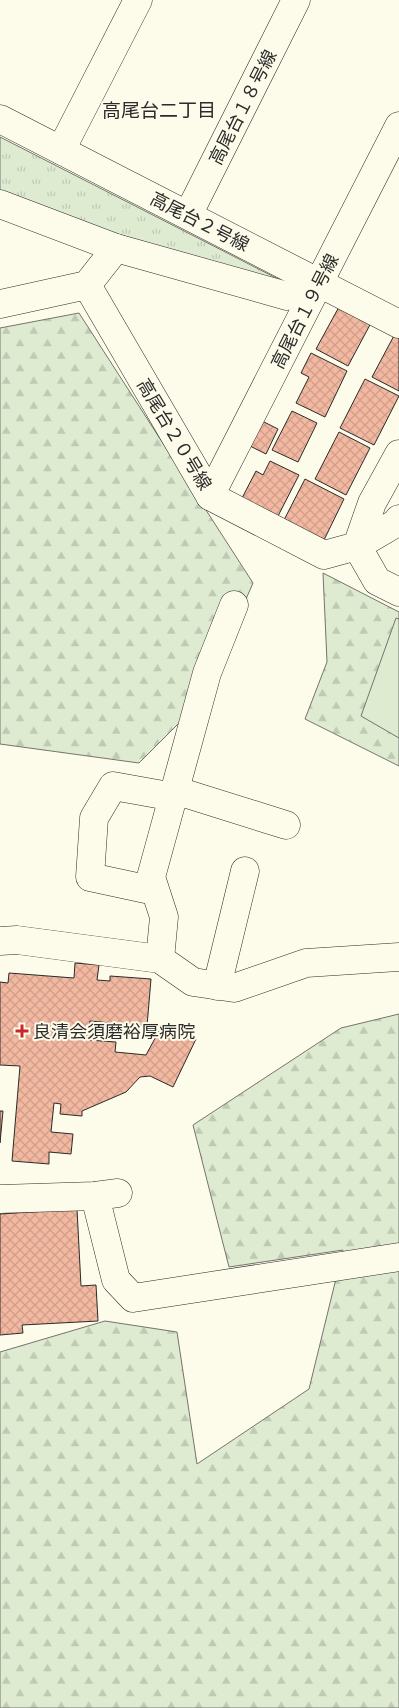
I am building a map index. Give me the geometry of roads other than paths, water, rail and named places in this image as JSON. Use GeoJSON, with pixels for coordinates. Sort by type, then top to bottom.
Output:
{"type":"FeatureCollection","features":[{"type":"Feature","properties":{"kind":"street"},"geometry":{"type":"LineString","coordinates":[[61,150],[138,0]]}},
{"type":"Feature","properties":{"kind":"street","name":"高尾台１８号線"},"geometry":{"type":"LineString","coordinates":[[188,215],[296,0]]}},
{"type":"Feature","properties":{"kind":"street","name":"高尾台２号線"},"geometry":{"type":"LineString","coordinates":[[0,118],[399,324]]}},
{"type":"Feature","properties":{"kind":"street","name":"高尾台１９号線"},"geometry":{"type":"LineString","coordinates":[[210,496],[399,126]]}},
{"type":"Feature","properties":{"kind":"street"},"geometry":{"type":"LineString","coordinates":[[0,204],[116,248],[287,296],[319,282]]}},
{"type":"Feature","properties":{"kind":"street"},"geometry":{"type":"LineString","coordinates":[[0,304],[87,285],[116,248]]}},
{"type":"Feature","properties":{"kind":"street","name":"高尾台２０号線"},"geometry":{"type":"LineString","coordinates":[[87,285],[210,496],[324,555],[357,546],[396,523],[399,519]]}},
{"type":"Feature","properties":{"kind":"street"},"geometry":{"type":"LineString","coordinates":[[399,454],[372,503],[357,546],[377,581],[399,592]]}},
{"type":"Feature","properties":{"kind":"street"},"geometry":{"type":"LineString","coordinates":[[160,959],[164,917],[151,877],[207,673],[234,605]]}},
{"type":"Feature","properties":{"kind":"street"},"geometry":{"type":"LineString","coordinates":[[155,891],[90,876],[94,818],[113,786],[163,795],[187,794],[286,824]]}},
{"type":"Feature","properties":{"kind":"street"},"geometry":{"type":"LineString","coordinates":[[217,986],[245,871]]}},
{"type":"Feature","properties":{"kind":"street"},"geometry":{"type":"LineString","coordinates":[[0,941],[17,940],[160,959],[193,982],[234,988],[306,963],[399,957]]}},
{"type":"Feature","properties":{"kind":"street"},"geometry":{"type":"LineString","coordinates":[[0,1199],[107,1195],[116,1280],[134,1298],[399,1257]]}},
{"type":"Feature","properties":{"kind":"place","name":"良清会須磨裕厚病院"},"geometry":{"type":"Point","coordinates":[22,1031]}},
{"type":"Feature","properties":{"kind":"district","name":"高尾台二丁目"},"geometry":{"type":"Point","coordinates":[159,109]}}]}
